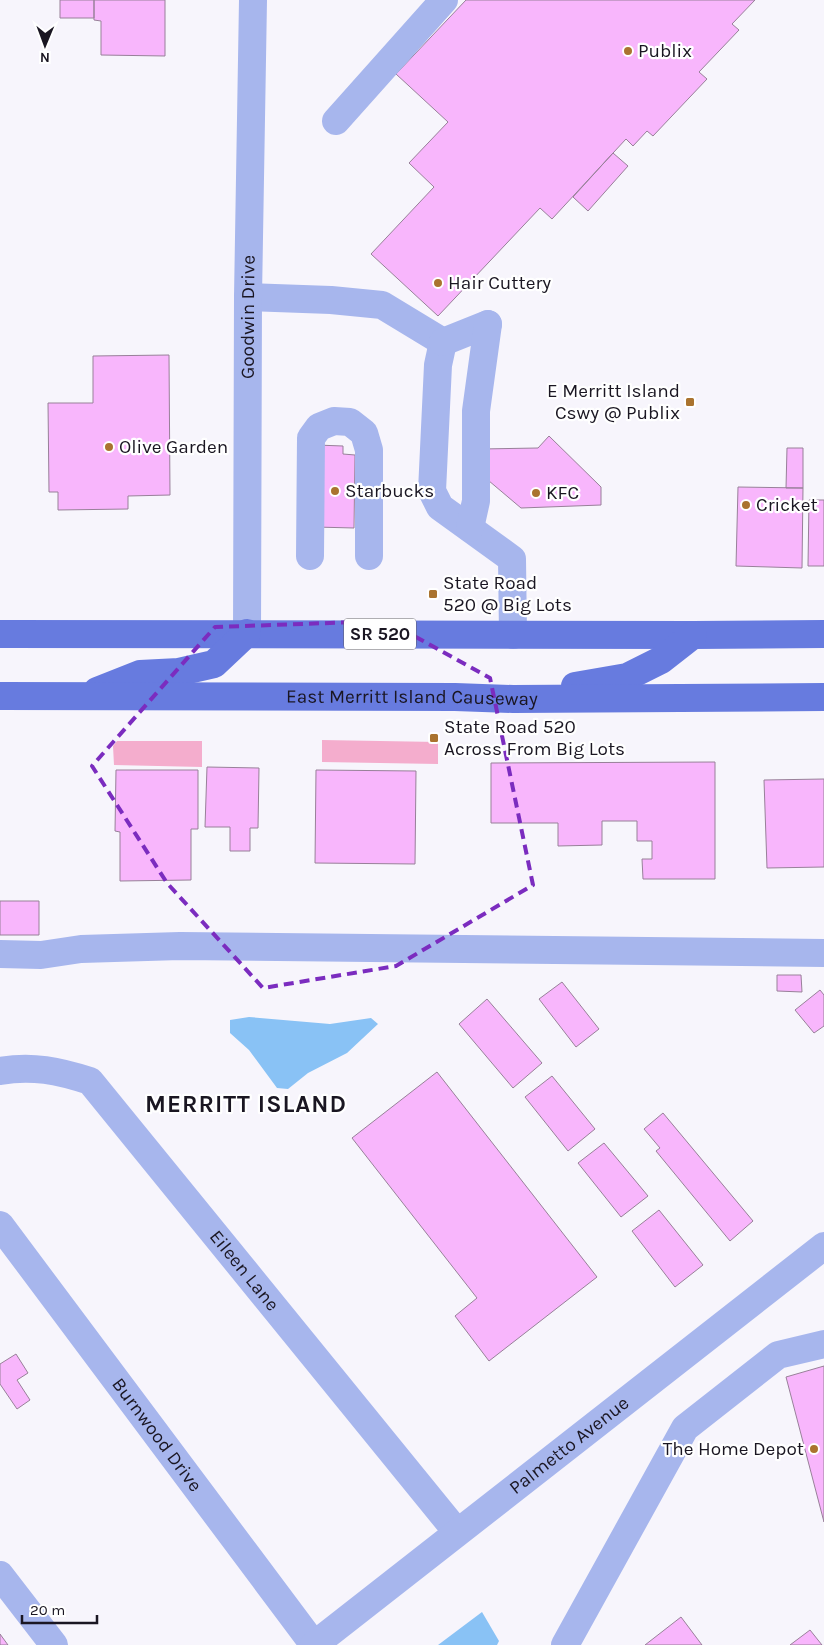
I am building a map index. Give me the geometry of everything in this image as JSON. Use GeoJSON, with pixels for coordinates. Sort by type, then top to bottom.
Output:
{"type":"FeatureCollection","features":[{"type":"Feature","properties":{"kind":"main road","name":"SR 520"},"geometry":{"type":"LineString","coordinates":[[0,634],[247,633],[693,636],[824,634]]}},
{"type":"Feature","properties":{"kind":"main road"},"geometry":{"type":"LineString","coordinates":[[84,696],[140,674],[179,672],[214,664],[247,633]]}},
{"type":"Feature","properties":{"kind":"main road"},"geometry":{"type":"LineString","coordinates":[[513,699],[626,677],[661,660],[693,636]]}},
{"type":"Feature","properties":{"kind":"main road","name":"East Merritt Island Causeway"},"geometry":{"type":"LineString","coordinates":[[0,696],[455,697],[513,699],[824,696]]}},
{"type":"Feature","properties":{"kind":"street","name":"Goodwin Drive"},"geometry":{"type":"LineString","coordinates":[[247,633],[248,297],[253,0]]}},
{"type":"Feature","properties":{"kind":"street"},"geometry":{"type":"LineString","coordinates":[[336,121],[444,0]]}},
{"type":"Feature","properties":{"kind":"street"},"geometry":{"type":"LineString","coordinates":[[248,297],[331,300],[382,305],[443,342]]}},
{"type":"Feature","properties":{"kind":"street"},"geometry":{"type":"LineString","coordinates":[[443,342],[488,324],[476,411],[476,501],[470,528]]}},
{"type":"Feature","properties":{"kind":"street"},"geometry":{"type":"LineString","coordinates":[[443,342],[438,365],[432,490],[440,507],[512,559],[513,635]]}},
{"type":"Feature","properties":{"kind":"street"},"geometry":{"type":"LineString","coordinates":[[310,556],[311,438],[319,427],[334,421],[350,422],[364,433],[369,450],[369,556]]}},
{"type":"Feature","properties":{"kind":"street"},"geometry":{"type":"LineString","coordinates":[[0,954],[41,955],[82,949],[180,946],[824,953]]}},
{"type":"Feature","properties":{"kind":"street","name":"Eileen Lane"},"geometry":{"type":"LineString","coordinates":[[0,1071],[22,1067],[56,1070],[90,1081],[458,1532]]}},
{"type":"Feature","properties":{"kind":"street","name":"Burnwood Drive"},"geometry":{"type":"LineString","coordinates":[[0,1225],[314,1645]]}},
{"type":"Feature","properties":{"kind":"street","name":"Palmetto Avenue"},"geometry":{"type":"LineString","coordinates":[[314,1645],[824,1246]]}},
{"type":"Feature","properties":{"kind":"street"},"geometry":{"type":"LineString","coordinates":[[565,1645],[685,1428],[778,1355],[824,1344]]}},
{"type":"Feature","properties":{"kind":"street"},"geometry":{"type":"LineString","coordinates":[[0,1575],[54,1645]]}},
{"type":"Feature","properties":{"kind":"highlighted area"},"geometry":{"type":"Polygon","coordinates":[[[387,621],[490,678],[533,885],[396,966],[263,988],[167,883],[92,766],[215,627],[387,621]]]}},
{"type":"Feature","properties":{"kind":"shaded area"},"geometry":{"type":"Polygon","coordinates":[[[322,740],[438,742],[438,764],[322,762],[322,740]]]}},
{"type":"Feature","properties":{"kind":"shaded area"},"geometry":{"type":"Polygon","coordinates":[[[117,741],[202,741],[202,767],[114,765],[113,746],[117,741]]]}},
{"type":"Feature","properties":{"kind":"water"},"geometry":{"type":"Polygon","coordinates":[[[249,1017],[330,1024],[371,1018],[378,1024],[347,1053],[308,1073],[288,1089],[277,1088],[249,1050],[230,1033],[230,1020],[249,1017]]]}},
{"type":"Feature","properties":{"kind":"water"},"geometry":{"type":"Polygon","coordinates":[[[482,1612],[499,1641],[497,1645],[438,1645],[482,1612]]]}},
{"type":"Feature","properties":{"kind":"building"},"geometry":{"type":"Polygon","coordinates":[[[60,0],[94,0],[94,18],[60,18],[60,0]]]}},
{"type":"Feature","properties":{"kind":"building"},"geometry":{"type":"Polygon","coordinates":[[[94,0],[165,0],[165,56],[101,55],[101,21],[94,20],[94,0]]]}},
{"type":"Feature","properties":{"kind":"building"},"geometry":{"type":"Polygon","coordinates":[[[466,0],[755,0],[732,24],[739,30],[699,72],[707,79],[653,136],[647,131],[633,146],[626,139],[552,219],[540,208],[438,316],[371,254],[434,187],[409,163],[448,122],[396,74],[466,0]]]}},
{"type":"Feature","properties":{"kind":"building"},"geometry":{"type":"Polygon","coordinates":[[[613,153],[628,166],[588,211],[573,197],[613,153]]]}},
{"type":"Feature","properties":{"kind":"building","name":"Olive Garden"},"geometry":{"type":"Polygon","coordinates":[[[169,355],[170,495],[128,496],[128,509],[58,510],[58,492],[49,492],[48,403],[93,403],[93,356],[169,355]]]}},
{"type":"Feature","properties":{"kind":"building"},"geometry":{"type":"Polygon","coordinates":[[[549,436],[601,487],[601,505],[521,508],[482,475],[481,449],[538,448],[549,436]]]}},
{"type":"Feature","properties":{"kind":"building","name":"Starbucks"},"geometry":{"type":"Polygon","coordinates":[[[316,445],[343,446],[343,454],[355,455],[354,528],[315,527],[316,445]]]}},
{"type":"Feature","properties":{"kind":"building"},"geometry":{"type":"Polygon","coordinates":[[[787,448],[803,448],[803,488],[786,488],[787,448]]]}},
{"type":"Feature","properties":{"kind":"building"},"geometry":{"type":"Polygon","coordinates":[[[738,487],[803,488],[802,568],[736,566],[738,487]]]}},
{"type":"Feature","properties":{"kind":"building"},"geometry":{"type":"Polygon","coordinates":[[[809,500],[824,500],[824,566],[808,566],[809,500]]]}},
{"type":"Feature","properties":{"kind":"building"},"geometry":{"type":"Polygon","coordinates":[[[715,762],[715,879],[643,879],[642,859],[652,859],[652,841],[637,841],[637,821],[602,821],[602,845],[558,846],[558,823],[491,823],[491,763],[715,762]]]}},
{"type":"Feature","properties":{"kind":"building"},"geometry":{"type":"Polygon","coordinates":[[[207,767],[259,768],[258,828],[250,828],[250,851],[230,851],[230,827],[205,827],[207,767]]]}},
{"type":"Feature","properties":{"kind":"building"},"geometry":{"type":"Polygon","coordinates":[[[116,770],[198,770],[198,829],[191,829],[191,880],[120,881],[120,832],[115,831],[116,770]]]}},
{"type":"Feature","properties":{"kind":"building"},"geometry":{"type":"Polygon","coordinates":[[[316,770],[416,771],[415,864],[315,863],[316,770]]]}},
{"type":"Feature","properties":{"kind":"building"},"geometry":{"type":"Polygon","coordinates":[[[824,779],[824,867],[767,868],[764,780],[824,779]]]}},
{"type":"Feature","properties":{"kind":"building"},"geometry":{"type":"Polygon","coordinates":[[[0,901],[39,901],[39,935],[0,935],[0,901]]]}},
{"type":"Feature","properties":{"kind":"building"},"geometry":{"type":"Polygon","coordinates":[[[777,975],[801,975],[802,992],[777,991],[777,975]]]}},
{"type":"Feature","properties":{"kind":"building"},"geometry":{"type":"Polygon","coordinates":[[[562,982],[599,1029],[576,1047],[539,999],[562,982]]]}},
{"type":"Feature","properties":{"kind":"building"},"geometry":{"type":"Polygon","coordinates":[[[820,990],[824,995],[824,1026],[814,1033],[795,1010],[820,990]]]}},
{"type":"Feature","properties":{"kind":"building"},"geometry":{"type":"Polygon","coordinates":[[[487,999],[542,1063],[513,1088],[459,1024],[487,999]]]}},
{"type":"Feature","properties":{"kind":"building"},"geometry":{"type":"Polygon","coordinates":[[[437,1072],[597,1277],[489,1361],[455,1316],[477,1298],[352,1138],[437,1072]]]}},
{"type":"Feature","properties":{"kind":"building"},"geometry":{"type":"Polygon","coordinates":[[[552,1076],[595,1129],[568,1151],[525,1097],[552,1076]]]}},
{"type":"Feature","properties":{"kind":"building"},"geometry":{"type":"Polygon","coordinates":[[[663,1113],[753,1221],[730,1241],[656,1151],[660,1148],[644,1129],[663,1113]]]}},
{"type":"Feature","properties":{"kind":"building"},"geometry":{"type":"Polygon","coordinates":[[[604,1143],[648,1196],[621,1217],[578,1163],[604,1143]]]}},
{"type":"Feature","properties":{"kind":"building"},"geometry":{"type":"Polygon","coordinates":[[[659,1210],[703,1265],[675,1287],[632,1231],[659,1210]]]}},
{"type":"Feature","properties":{"kind":"building"},"geometry":{"type":"Polygon","coordinates":[[[16,1354],[28,1373],[17,1380],[30,1400],[17,1409],[0,1384],[0,1364],[16,1354]]]}},
{"type":"Feature","properties":{"kind":"building","name":"The Home Depot"},"geometry":{"type":"Polygon","coordinates":[[[824,1366],[824,1522],[786,1377],[824,1366]]]}},
{"type":"Feature","properties":{"kind":"building"},"geometry":{"type":"Polygon","coordinates":[[[681,1617],[702,1645],[645,1645],[681,1617]]]}},
{"type":"Feature","properties":{"kind":"building"},"geometry":{"type":"Polygon","coordinates":[[[810,1630],[822,1645],[790,1645],[810,1630]]]}},
{"type":"Feature","properties":{"kind":"building"},"geometry":{"type":"Polygon","coordinates":[[[0,1634],[8,1645],[0,1645],[0,1634]]]}},
{"type":"Feature","properties":{"kind":"place","name":"Publix"},"geometry":{"type":"Point","coordinates":[628,51]}},
{"type":"Feature","properties":{"kind":"place","name":"Hair Cuttery"},"geometry":{"type":"Point","coordinates":[438,283]}},
{"type":"Feature","properties":{"kind":"place","name":"E Merritt Island Cswy @ Publix"},"geometry":{"type":"Point","coordinates":[690,402]}},
{"type":"Feature","properties":{"kind":"place","name":"Olive Garden"},"geometry":{"type":"Point","coordinates":[109,447]}},
{"type":"Feature","properties":{"kind":"place","name":"Starbucks"},"geometry":{"type":"Point","coordinates":[335,491]}},
{"type":"Feature","properties":{"kind":"place","name":"KFC"},"geometry":{"type":"Point","coordinates":[536,493]}},
{"type":"Feature","properties":{"kind":"place","name":"Cricket"},"geometry":{"type":"Point","coordinates":[746,505]}},
{"type":"Feature","properties":{"kind":"place","name":"State Road 520 @ Big Lots"},"geometry":{"type":"Point","coordinates":[433,594]}},
{"type":"Feature","properties":{"kind":"place","name":"State Road 520 Across From Big Lots"},"geometry":{"type":"Point","coordinates":[434,738]}},
{"type":"Feature","properties":{"kind":"place","name":"The Home Depot"},"geometry":{"type":"Point","coordinates":[814,1449]}},
{"type":"Feature","properties":{"kind":"district","name":"MERRITT ISLAND"},"geometry":{"type":"Point","coordinates":[246,1104]}}]}
